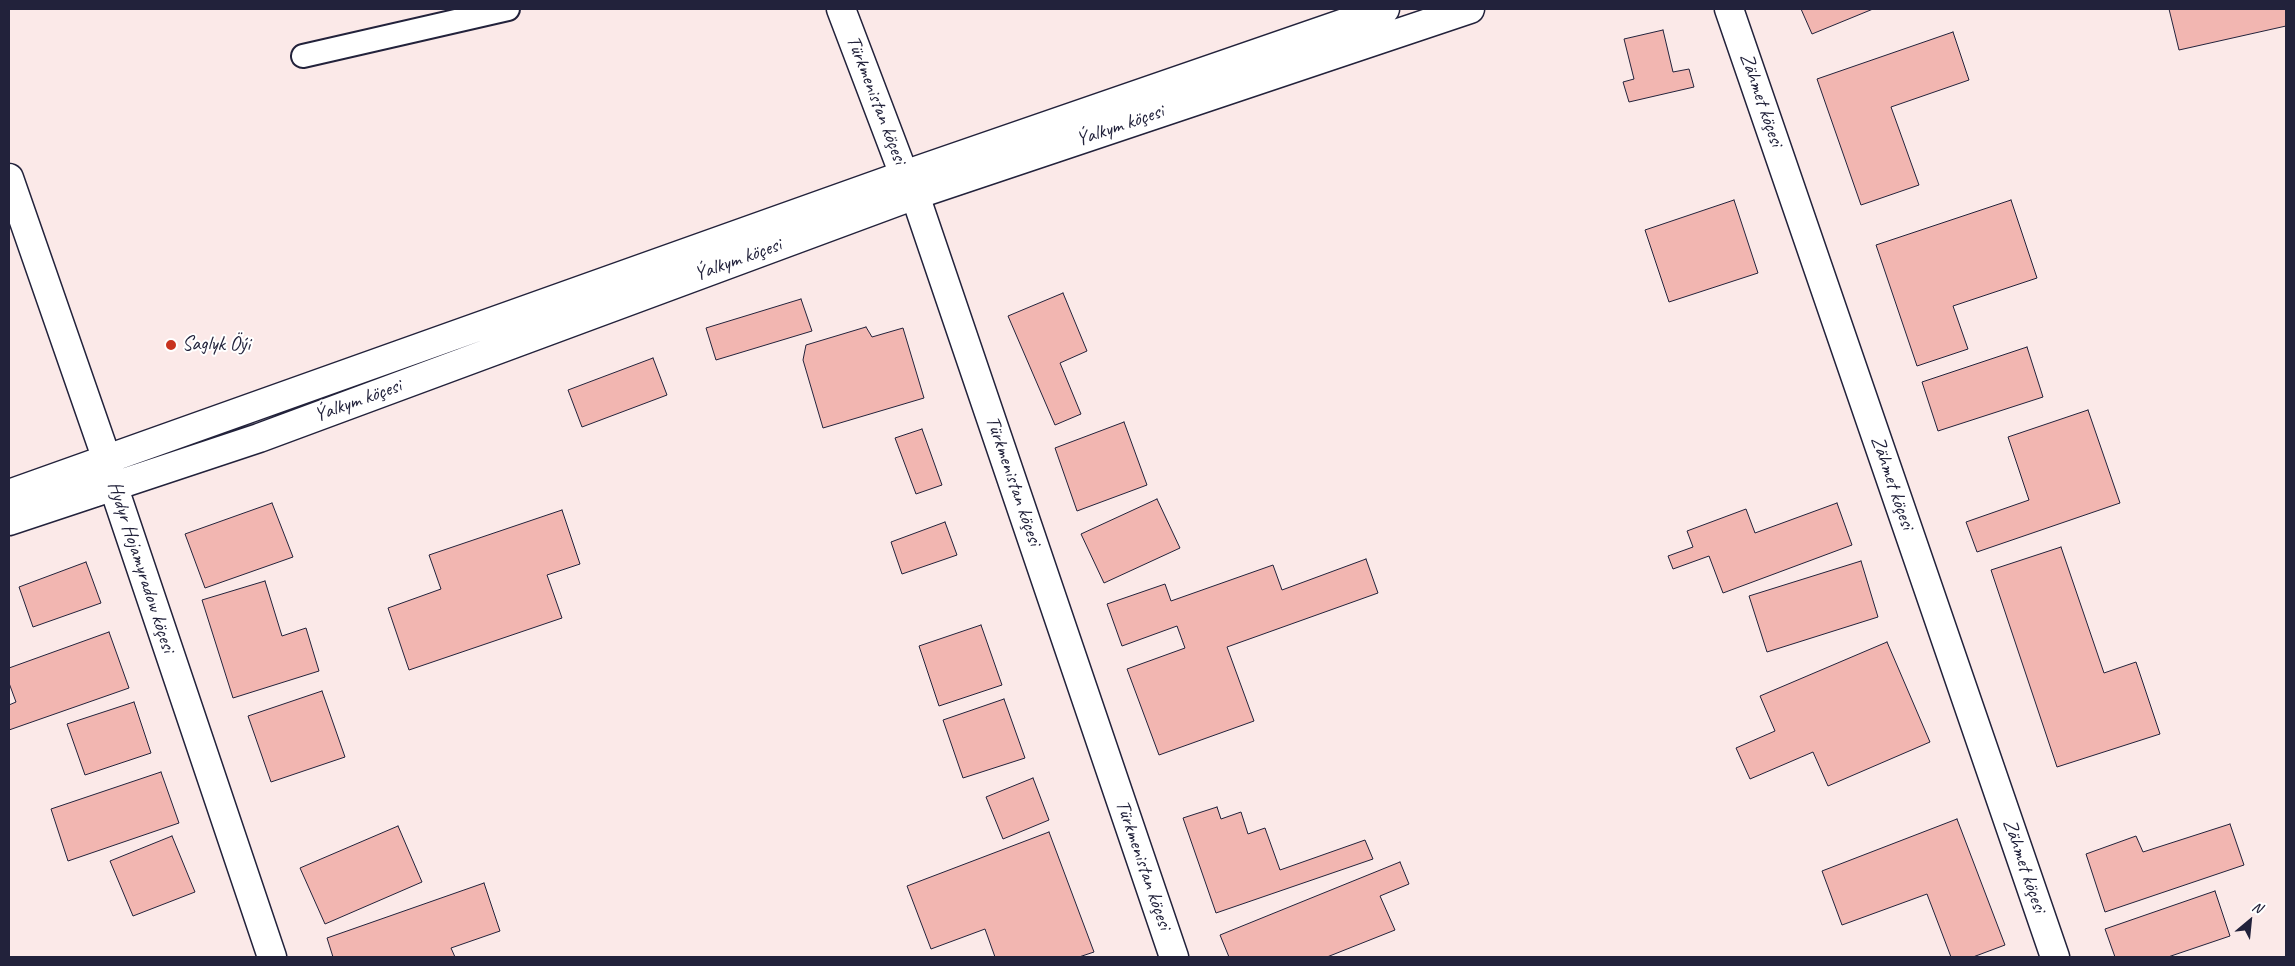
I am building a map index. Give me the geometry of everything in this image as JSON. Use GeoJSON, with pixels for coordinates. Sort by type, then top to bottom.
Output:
{"type":"FeatureCollection","features":[{"type":"Feature","properties":{"kind":"street","name":"Türkmenistan köçesi"},"geometry":{"type":"LineString","coordinates":[[841,9],[910,185],[1174,957]]}},
{"type":"Feature","properties":{"kind":"street","name":"Ýalkym köçesi"},"geometry":{"type":"LineString","coordinates":[[910,185],[1384,9]]}},
{"type":"Feature","properties":{"kind":"street","name":"Ýalkym köçesi"},"geometry":{"type":"LineString","coordinates":[[9,521],[255,405],[910,185],[1470,9]]}},
{"type":"Feature","properties":{"kind":"street","name":"Zähmet köçesi"},"geometry":{"type":"LineString","coordinates":[[1730,9],[2055,957]]}},
{"type":"Feature","properties":{"kind":"street","name":"Hydyr Hojamyradow köçesi"},"geometry":{"type":"LineString","coordinates":[[9,178],[110,472],[272,957]]}},
{"type":"Feature","properties":{"kind":"street","name":"Ýalkym köçesi"},"geometry":{"type":"LineString","coordinates":[[9,494],[110,472]]}},
{"type":"Feature","properties":{"kind":"lane"},"geometry":{"type":"LineString","coordinates":[[303,56],[508,9]]}},
{"type":"Feature","properties":{"kind":"building"},"geometry":{"type":"Polygon","coordinates":[[[1801,9],[1873,9],[1812,34],[1801,9]]]}},
{"type":"Feature","properties":{"kind":"building"},"geometry":{"type":"Polygon","coordinates":[[[2169,9],[2286,9],[2286,26],[2179,50],[2169,9]]]}},
{"type":"Feature","properties":{"kind":"building"},"geometry":{"type":"Polygon","coordinates":[[[1663,30],[1673,72],[1689,69],[1694,87],[1629,102],[1623,82],[1634,79],[1624,39],[1663,30]]]}},
{"type":"Feature","properties":{"kind":"building"},"geometry":{"type":"Polygon","coordinates":[[[1953,32],[1969,80],[1891,107],[1919,185],[1861,205],[1817,79],[1953,32]]]}},
{"type":"Feature","properties":{"kind":"building"},"geometry":{"type":"Polygon","coordinates":[[[1734,200],[1758,273],[1669,302],[1645,230],[1734,200]]]}},
{"type":"Feature","properties":{"kind":"building"},"geometry":{"type":"Polygon","coordinates":[[[2011,200],[2037,278],[1953,306],[1968,349],[1917,366],[1876,245],[2011,200]]]}},
{"type":"Feature","properties":{"kind":"building"},"geometry":{"type":"Polygon","coordinates":[[[1063,293],[1087,351],[1060,363],[1081,414],[1055,425],[1008,316],[1063,293]]]}},
{"type":"Feature","properties":{"kind":"building"},"geometry":{"type":"Polygon","coordinates":[[[801,299],[812,331],[716,360],[706,328],[801,299]]]}},
{"type":"Feature","properties":{"kind":"building"},"geometry":{"type":"Polygon","coordinates":[[[866,327],[872,337],[903,328],[924,398],[823,428],[803,360],[806,345],[866,327]]]}},
{"type":"Feature","properties":{"kind":"building"},"geometry":{"type":"Polygon","coordinates":[[[2027,347],[2043,397],[1938,431],[1922,382],[2027,347]]]}},
{"type":"Feature","properties":{"kind":"building"},"geometry":{"type":"Polygon","coordinates":[[[653,358],[667,395],[582,427],[568,390],[653,358]]]}},
{"type":"Feature","properties":{"kind":"building"},"geometry":{"type":"Polygon","coordinates":[[[2088,410],[2120,503],[1977,552],[1966,522],[2029,500],[2008,437],[2088,410]]]}},
{"type":"Feature","properties":{"kind":"building"},"geometry":{"type":"Polygon","coordinates":[[[1124,422],[1147,485],[1077,511],[1055,448],[1124,422]]]}},
{"type":"Feature","properties":{"kind":"building"},"geometry":{"type":"Polygon","coordinates":[[[922,429],[942,485],[916,494],[895,438],[922,429]]]}},
{"type":"Feature","properties":{"kind":"building"},"geometry":{"type":"Polygon","coordinates":[[[1157,499],[1180,548],[1104,583],[1081,534],[1157,499]]]}},
{"type":"Feature","properties":{"kind":"building"},"geometry":{"type":"Polygon","coordinates":[[[272,503],[293,557],[205,588],[185,534],[272,503]]]}},
{"type":"Feature","properties":{"kind":"building"},"geometry":{"type":"Polygon","coordinates":[[[1837,503],[1852,545],[1723,593],[1709,556],[1673,569],[1668,556],[1693,547],[1687,531],[1746,509],[1755,533],[1837,503]]]}},
{"type":"Feature","properties":{"kind":"building"},"geometry":{"type":"Polygon","coordinates":[[[562,510],[580,564],[547,575],[562,618],[409,670],[388,608],[441,589],[429,555],[562,510]]]}},
{"type":"Feature","properties":{"kind":"building"},"geometry":{"type":"Polygon","coordinates":[[[945,522],[957,555],[902,574],[891,542],[945,522]]]}},
{"type":"Feature","properties":{"kind":"building"},"geometry":{"type":"Polygon","coordinates":[[[2061,547],[2104,673],[2136,662],[2160,734],[2057,767],[1991,570],[2061,547]]]}},
{"type":"Feature","properties":{"kind":"building"},"geometry":{"type":"Polygon","coordinates":[[[1366,559],[1378,593],[1227,647],[1254,721],[1159,755],[1127,669],[1185,648],[1177,626],[1122,646],[1107,604],[1165,584],[1171,601],[1273,565],[1282,590],[1366,559]]]}},
{"type":"Feature","properties":{"kind":"building"},"geometry":{"type":"Polygon","coordinates":[[[1861,561],[1878,617],[1767,652],[1749,596],[1861,561]]]}},
{"type":"Feature","properties":{"kind":"building"},"geometry":{"type":"Polygon","coordinates":[[[86,562],[101,603],[33,627],[19,587],[86,562]]]}},
{"type":"Feature","properties":{"kind":"building"},"geometry":{"type":"Polygon","coordinates":[[[265,581],[282,636],[306,628],[319,671],[233,698],[202,600],[265,581]]]}},
{"type":"Feature","properties":{"kind":"building"},"geometry":{"type":"Polygon","coordinates":[[[981,625],[1002,685],[939,706],[919,646],[981,625]]]}},
{"type":"Feature","properties":{"kind":"building"},"geometry":{"type":"Polygon","coordinates":[[[109,632],[129,688],[9,730],[9,705],[16,702],[9,683],[9,668],[109,632]]]}},
{"type":"Feature","properties":{"kind":"building"},"geometry":{"type":"Polygon","coordinates":[[[1887,642],[1930,742],[1828,786],[1813,752],[1750,779],[1736,748],[1775,731],[1760,696],[1887,642]]]}},
{"type":"Feature","properties":{"kind":"building"},"geometry":{"type":"Polygon","coordinates":[[[322,691],[345,757],[271,782],[248,716],[322,691]]]}},
{"type":"Feature","properties":{"kind":"building"},"geometry":{"type":"Polygon","coordinates":[[[1004,699],[1025,758],[963,778],[943,720],[1004,699]]]}},
{"type":"Feature","properties":{"kind":"building"},"geometry":{"type":"Polygon","coordinates":[[[134,702],[151,753],[85,775],[67,724],[134,702]]]}},
{"type":"Feature","properties":{"kind":"building"},"geometry":{"type":"Polygon","coordinates":[[[161,772],[179,823],[68,861],[51,809],[161,772]]]}},
{"type":"Feature","properties":{"kind":"building"},"geometry":{"type":"Polygon","coordinates":[[[1033,778],[1049,820],[1003,839],[986,797],[1033,778]]]}},
{"type":"Feature","properties":{"kind":"building"},"geometry":{"type":"Polygon","coordinates":[[[1217,807],[1221,819],[1241,812],[1248,834],[1265,828],[1280,870],[1365,840],[1373,859],[1216,913],[1183,818],[1217,807]]]}},
{"type":"Feature","properties":{"kind":"building"},"geometry":{"type":"Polygon","coordinates":[[[1957,819],[2005,945],[1973,957],[1951,957],[1927,894],[1842,925],[1822,871],[1957,819]]]}},
{"type":"Feature","properties":{"kind":"building"},"geometry":{"type":"Polygon","coordinates":[[[2230,824],[2244,865],[2105,912],[2086,854],[2136,836],[2143,852],[2230,824]]]}},
{"type":"Feature","properties":{"kind":"building"},"geometry":{"type":"Polygon","coordinates":[[[398,826],[422,882],[325,924],[300,868],[398,826]]]}},
{"type":"Feature","properties":{"kind":"building"},"geometry":{"type":"Polygon","coordinates":[[[1049,832],[1094,952],[1079,957],[995,957],[985,929],[931,949],[907,886],[1049,832]]]}},
{"type":"Feature","properties":{"kind":"building"},"geometry":{"type":"Polygon","coordinates":[[[172,836],[195,892],[133,916],[110,861],[172,836]]]}},
{"type":"Feature","properties":{"kind":"building"},"geometry":{"type":"Polygon","coordinates":[[[1400,862],[1409,884],[1380,896],[1395,930],[1327,957],[1229,957],[1220,935],[1400,862]]]}},
{"type":"Feature","properties":{"kind":"building"},"geometry":{"type":"Polygon","coordinates":[[[484,883],[500,931],[451,948],[455,957],[333,957],[327,938],[484,883]]]}},
{"type":"Feature","properties":{"kind":"building"},"geometry":{"type":"Polygon","coordinates":[[[2215,891],[2230,936],[2168,957],[2115,957],[2105,929],[2215,891]]]}},
{"type":"Feature","properties":{"kind":"place","name":"Saglyk Öýi"},"geometry":{"type":"Point","coordinates":[171,345]}}]}
